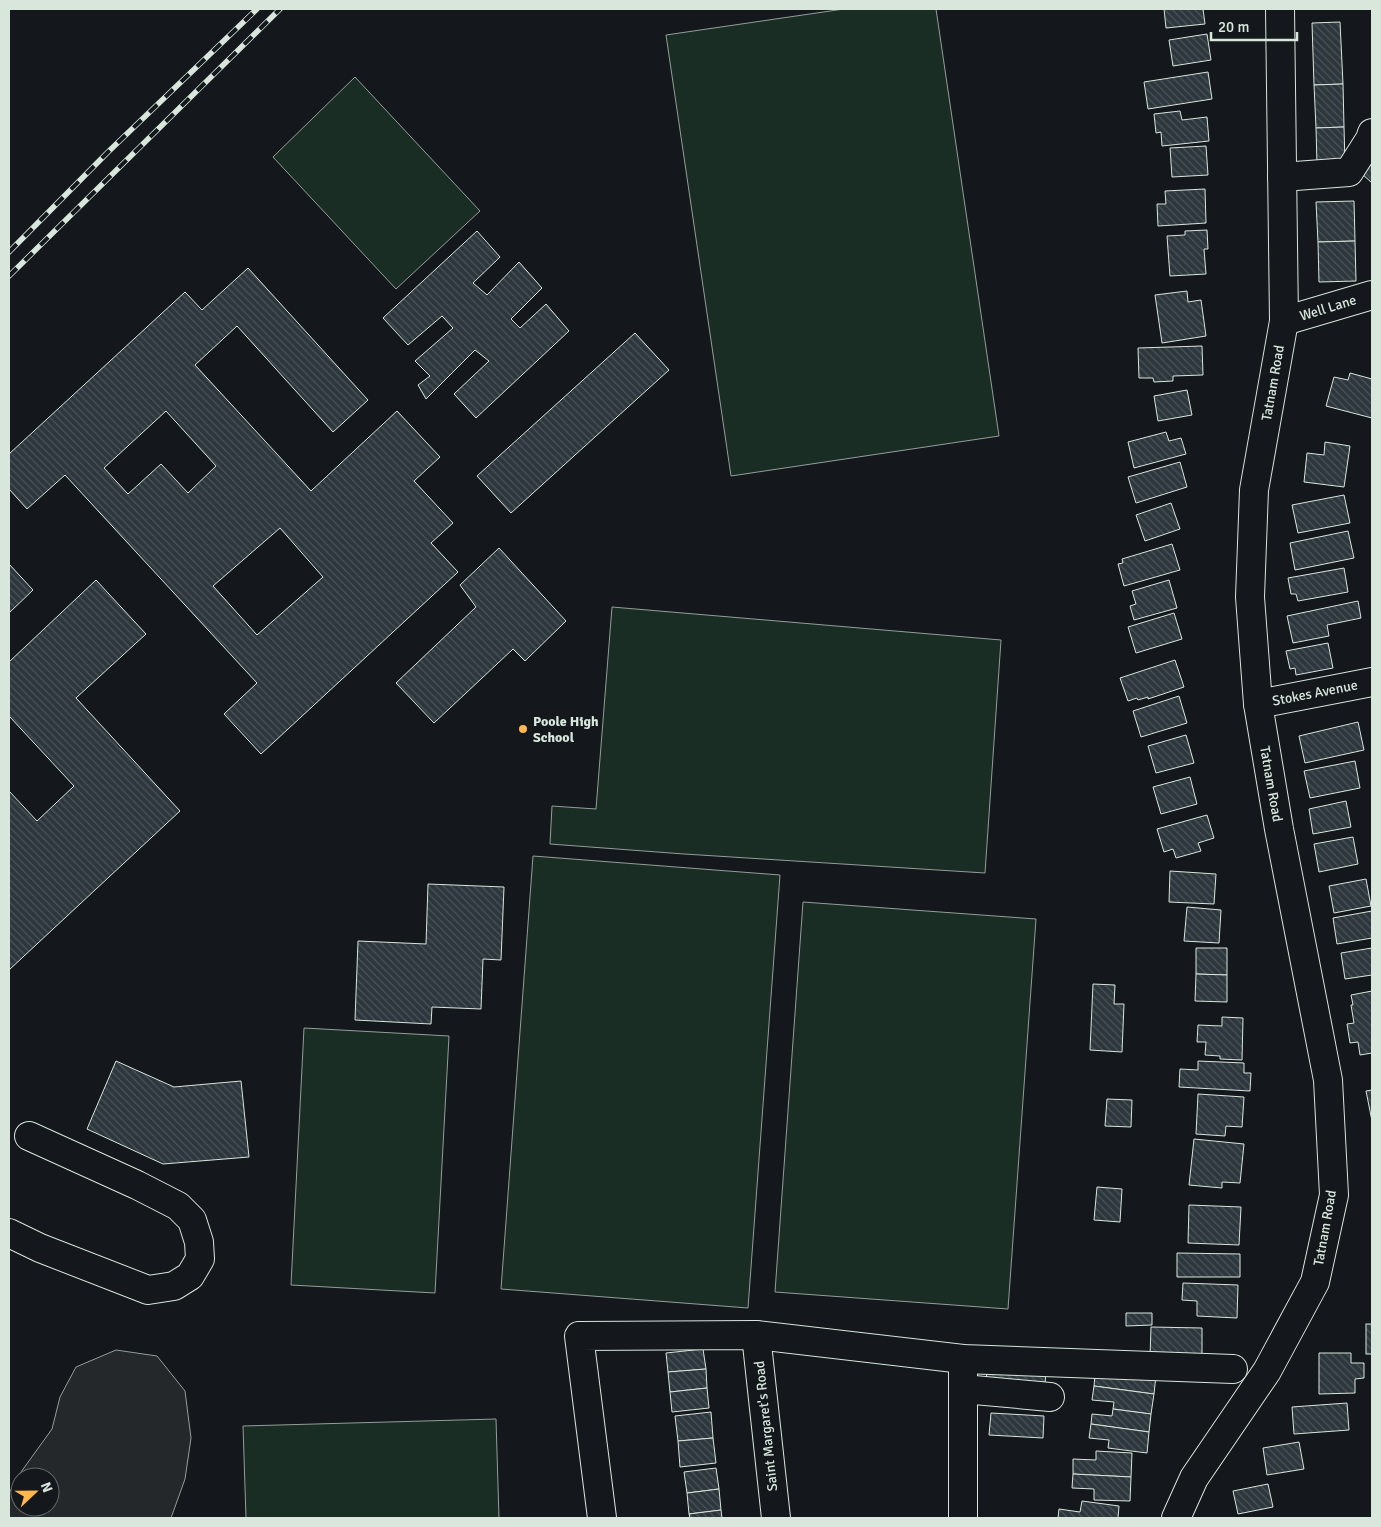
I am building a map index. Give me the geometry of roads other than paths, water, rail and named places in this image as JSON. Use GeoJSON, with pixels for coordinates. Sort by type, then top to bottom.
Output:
{"type":"FeatureCollection","features":[{"type":"Feature","properties":{"kind":"street","name":"Tatnam Road"},"geometry":{"type":"LineString","coordinates":[[1176,1518],[1194,1478],[1267,1371],[1315,1282],[1334,1194],[1328,1080],[1279,829],[1258,704],[1250,597],[1254,490],[1284,322],[1280,9]]}},
{"type":"Feature","properties":{"kind":"street"},"geometry":{"type":"LineString","coordinates":[[1282,177],[1349,172],[1372,133]]}},
{"type":"Feature","properties":{"kind":"street","name":"Well Lane"},"geometry":{"type":"LineString","coordinates":[[1284,322],[1372,295]]}},
{"type":"Feature","properties":{"kind":"street","name":"Stokes Avenue"},"geometry":{"type":"LineString","coordinates":[[1258,704],[1372,682]]}},
{"type":"Feature","properties":{"kind":"street"},"geometry":{"type":"LineString","coordinates":[[9,1233],[40,1248],[148,1290],[174,1286],[190,1276],[200,1259],[199,1242],[192,1220],[178,1206],[137,1185],[29,1136]]}},
{"type":"Feature","properties":{"kind":"street"},"geometry":{"type":"LineString","coordinates":[[602,1518],[579,1336],[756,1335],[963,1359],[1233,1369]]}},
{"type":"Feature","properties":{"kind":"street","name":"Saint Margaret's Road"},"geometry":{"type":"LineString","coordinates":[[756,1335],[776,1518]]}},
{"type":"Feature","properties":{"kind":"street"},"geometry":{"type":"LineString","coordinates":[[963,1359],[963,1518]]}},
{"type":"Feature","properties":{"kind":"street"},"geometry":{"type":"LineString","coordinates":[[963,1389],[1050,1397]]}},
{"type":"Feature","properties":{"kind":"railway"},"geometry":{"type":"LineString","coordinates":[[9,252],[108,152],[257,9]]}},
{"type":"Feature","properties":{"kind":"railway"},"geometry":{"type":"LineString","coordinates":[[9,276],[280,9]]}},
{"type":"Feature","properties":{"kind":"place","name":"Poole High School"},"geometry":{"type":"Point","coordinates":[523,729]}}]}
